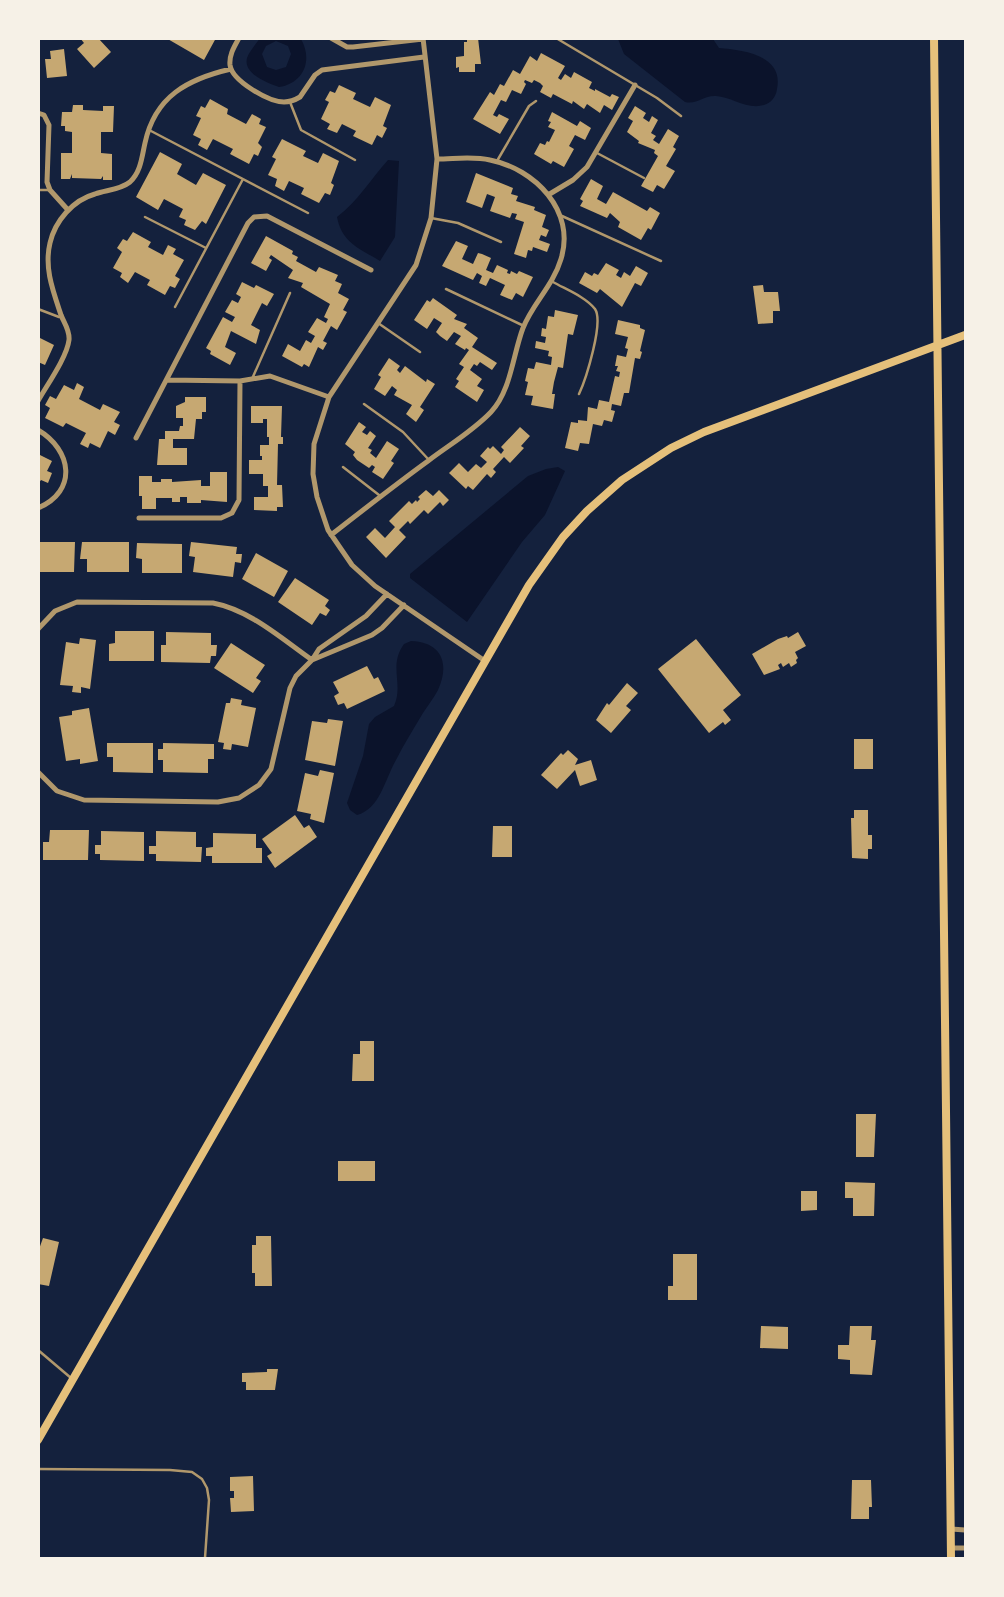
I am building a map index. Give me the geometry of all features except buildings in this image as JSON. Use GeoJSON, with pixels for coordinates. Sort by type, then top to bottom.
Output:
{"type":"FeatureCollection","features":[{"type":"Feature","properties":{"kind":"main road"},"geometry":{"type":"LineString","coordinates":[[934,38],[951,1559]]}},
{"type":"Feature","properties":{"kind":"main road"},"geometry":{"type":"LineString","coordinates":[[38,1440],[529,585],[556,546],[587,511],[622,480],[665,452],[698,435],[965,335]]}},
{"type":"Feature","properties":{"kind":"street"},"geometry":{"type":"LineString","coordinates":[[239,38],[232,51],[231,69],[240,82],[275,101],[290,102],[305,93],[315,75],[322,70],[424,57]]}},
{"type":"Feature","properties":{"kind":"street"},"geometry":{"type":"LineString","coordinates":[[331,38],[346,47],[423,39],[437,159],[431,218],[416,265],[329,397],[314,444],[313,474],[317,497],[331,536],[352,565],[387,594],[485,662]]}},
{"type":"Feature","properties":{"kind":"street"},"geometry":{"type":"LineString","coordinates":[[38,401],[69,342],[68,329],[49,278],[48,251],[54,231],[68,210],[91,195],[130,182],[140,165],[148,130],[165,102],[184,85],[231,69]]}},
{"type":"Feature","properties":{"kind":"street"},"geometry":{"type":"LineString","coordinates":[[548,195],[581,174],[597,153],[635,85]]}},
{"type":"Feature","properties":{"kind":"street"},"geometry":{"type":"LineString","coordinates":[[38,113],[44,115],[49,125],[47,182],[50,190],[68,210]]}},
{"type":"Feature","properties":{"kind":"street"},"geometry":{"type":"LineString","coordinates":[[331,536],[492,411],[502,396],[524,326],[553,282],[565,243],[561,216],[548,195],[527,175],[497,162],[476,158],[437,159]]}},
{"type":"Feature","properties":{"kind":"street"},"geometry":{"type":"LineString","coordinates":[[136,438],[248,223],[254,217],[267,216],[371,270]]}},
{"type":"Feature","properties":{"kind":"street"},"geometry":{"type":"LineString","coordinates":[[167,380],[240,381],[259,376],[274,377],[329,397]]}},
{"type":"Feature","properties":{"kind":"street"},"geometry":{"type":"LineString","coordinates":[[139,518],[221,518],[232,513],[239,500],[240,381]]}},
{"type":"Feature","properties":{"kind":"street"},"geometry":{"type":"LineString","coordinates":[[38,430],[58,445],[66,471],[61,491],[52,501],[38,508]]}},
{"type":"Feature","properties":{"kind":"street"},"geometry":{"type":"LineString","coordinates":[[38,772],[57,791],[84,800],[218,802],[244,796],[263,782],[271,769],[290,688],[296,676],[319,649],[366,617],[387,594]]}},
{"type":"Feature","properties":{"kind":"street"},"geometry":{"type":"LineString","coordinates":[[38,629],[55,611],[77,602],[214,603],[246,615],[312,660]]}},
{"type":"Feature","properties":{"kind":"street"},"geometry":{"type":"LineString","coordinates":[[312,660],[372,635],[404,605]]}},
{"type":"Feature","properties":{"kind":"street"},"geometry":{"type":"LineString","coordinates":[[951,1530],[965,1530]]}},
{"type":"Feature","properties":{"kind":"street"},"geometry":{"type":"LineString","coordinates":[[951,1548],[965,1548]]}},
{"type":"Feature","properties":{"kind":"lane"},"geometry":{"type":"LineString","coordinates":[[556,38],[681,116]]}},
{"type":"Feature","properties":{"kind":"lane"},"geometry":{"type":"LineString","coordinates":[[497,162],[529,106],[536,101]]}},
{"type":"Feature","properties":{"kind":"lane"},"geometry":{"type":"LineString","coordinates":[[290,102],[301,130],[355,160]]}},
{"type":"Feature","properties":{"kind":"lane"},"geometry":{"type":"LineString","coordinates":[[148,130],[308,213]]}},
{"type":"Feature","properties":{"kind":"lane"},"geometry":{"type":"LineString","coordinates":[[597,153],[644,178]]}},
{"type":"Feature","properties":{"kind":"lane"},"geometry":{"type":"LineString","coordinates":[[175,307],[243,179]]}},
{"type":"Feature","properties":{"kind":"lane"},"geometry":{"type":"LineString","coordinates":[[38,190],[50,190]]}},
{"type":"Feature","properties":{"kind":"lane"},"geometry":{"type":"LineString","coordinates":[[561,216],[661,261]]}},
{"type":"Feature","properties":{"kind":"lane"},"geometry":{"type":"LineString","coordinates":[[145,217],[206,247]]}},
{"type":"Feature","properties":{"kind":"lane"},"geometry":{"type":"LineString","coordinates":[[431,218],[458,223],[501,242]]}},
{"type":"Feature","properties":{"kind":"lane"},"geometry":{"type":"LineString","coordinates":[[553,282],[593,306],[598,316],[598,328],[579,394]]}},
{"type":"Feature","properties":{"kind":"lane"},"geometry":{"type":"LineString","coordinates":[[446,289],[524,326]]}},
{"type":"Feature","properties":{"kind":"lane"},"geometry":{"type":"LineString","coordinates":[[252,379],[290,293]]}},
{"type":"Feature","properties":{"kind":"lane"},"geometry":{"type":"LineString","coordinates":[[38,309],[62,318]]}},
{"type":"Feature","properties":{"kind":"lane"},"geometry":{"type":"LineString","coordinates":[[378,323],[420,352]]}},
{"type":"Feature","properties":{"kind":"lane"},"geometry":{"type":"LineString","coordinates":[[364,404],[403,432],[429,460]]}},
{"type":"Feature","properties":{"kind":"lane"},"geometry":{"type":"LineString","coordinates":[[344,467],[381,497]]}},
{"type":"Feature","properties":{"kind":"lane"},"geometry":{"type":"LineString","coordinates":[[38,1350],[73,1380]]}},
{"type":"Feature","properties":{"kind":"lane"},"geometry":{"type":"LineString","coordinates":[[38,1469],[192,1472],[202,1479],[209,1500],[205,1559]]}},
{"type":"Feature","properties":{"kind":"water"},"geometry":{"type":"Polygon","coordinates":[[[260,38],[301,39],[305,47],[306,62],[295,81],[279,87],[252,73],[247,58],[260,38]],[[276,41],[266,46],[262,54],[267,67],[276,70],[286,67],[291,54],[288,46],[276,41]]]}},
{"type":"Feature","properties":{"kind":"water"},"geometry":{"type":"Polygon","coordinates":[[[618,39],[713,39],[719,48],[750,53],[768,62],[778,78],[776,95],[769,103],[758,106],[716,96],[685,102],[624,54],[618,39]]]}},
{"type":"Feature","properties":{"kind":"water"},"geometry":{"type":"Polygon","coordinates":[[[388,160],[399,161],[395,237],[380,261],[347,239],[337,217],[388,160]]]}},
{"type":"Feature","properties":{"kind":"water"},"geometry":{"type":"Polygon","coordinates":[[[558,467],[565,471],[545,515],[522,542],[467,622],[410,578],[410,574],[528,476],[558,467]]]}},
{"type":"Feature","properties":{"kind":"water"},"geometry":{"type":"Polygon","coordinates":[[[411,641],[430,645],[441,656],[442,680],[402,748],[377,800],[365,812],[357,815],[350,810],[347,803],[363,756],[369,724],[375,717],[394,706],[398,690],[396,667],[399,652],[404,644],[411,641]]]}}]}
